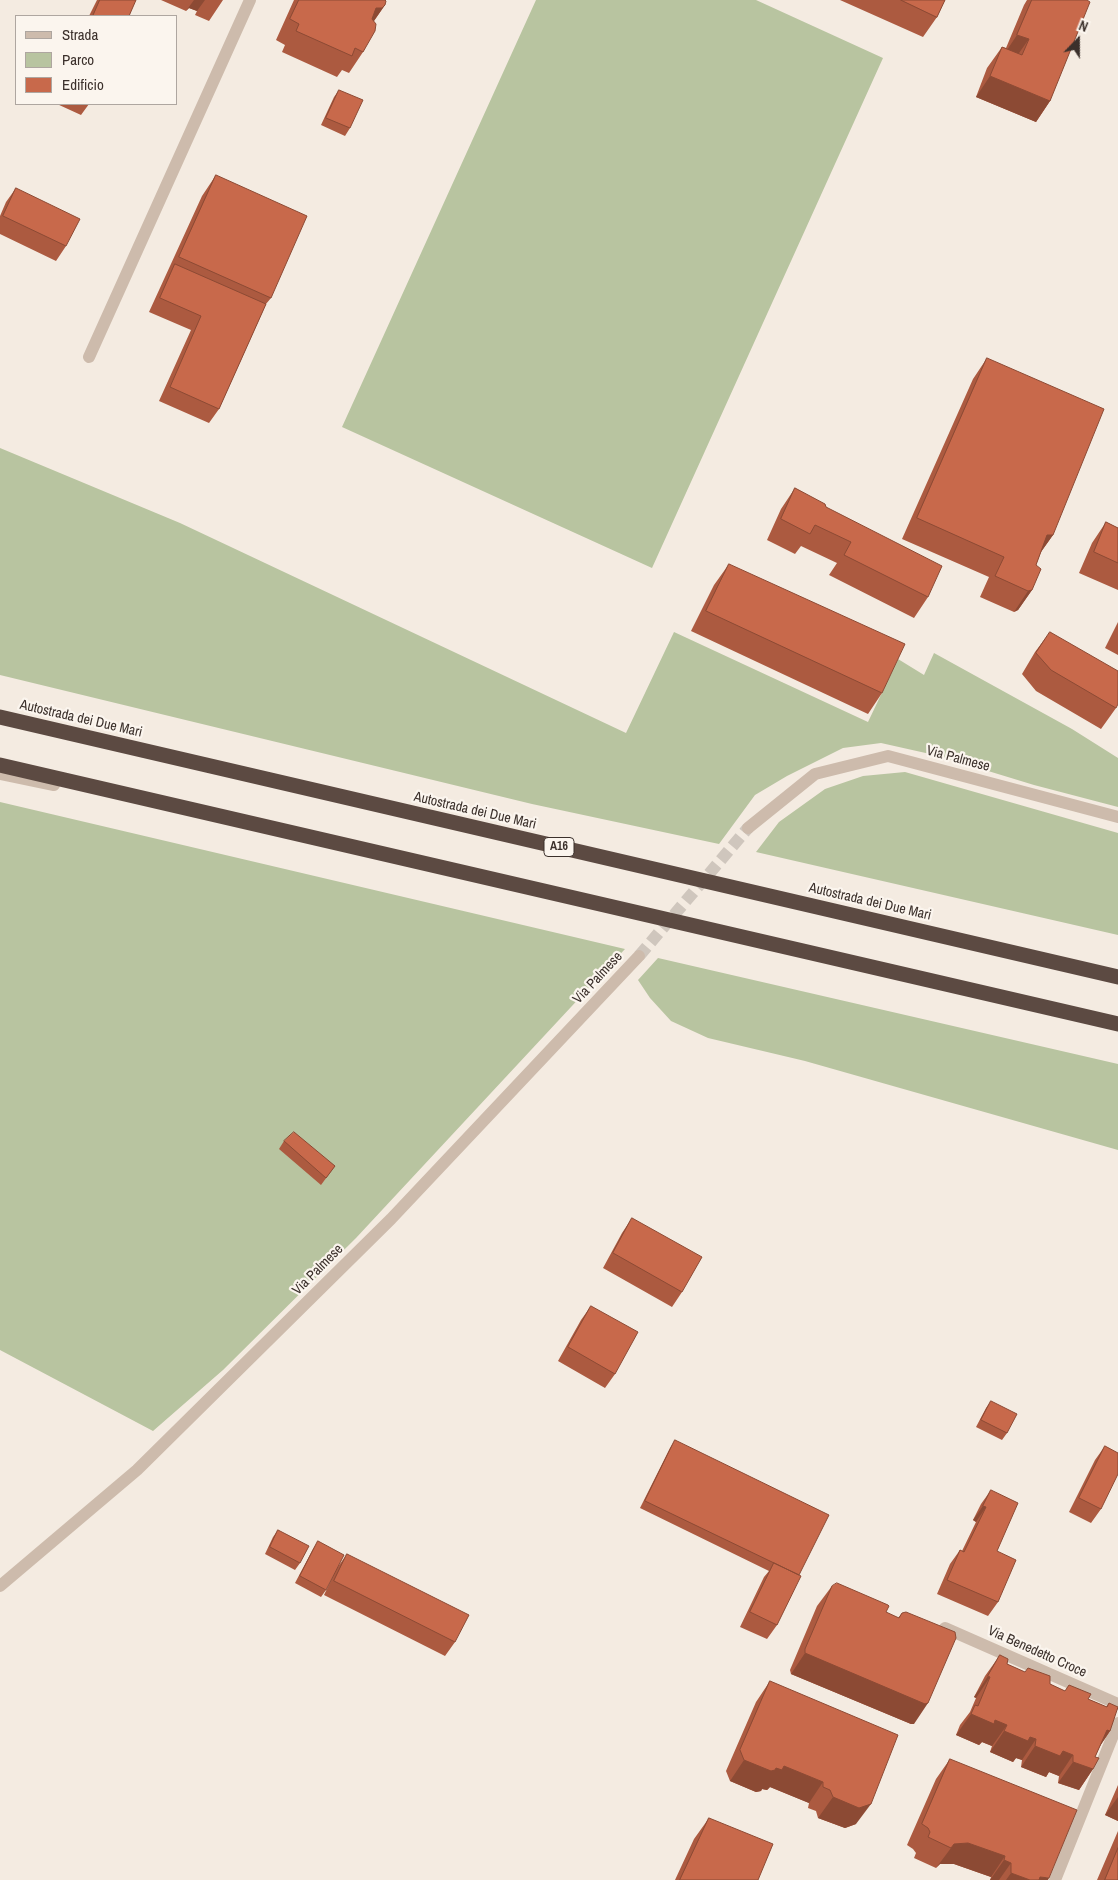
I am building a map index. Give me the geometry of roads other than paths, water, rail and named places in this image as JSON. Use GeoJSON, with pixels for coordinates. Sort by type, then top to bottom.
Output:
{"type":"FeatureCollection","features":[{"type":"Feature","properties":{"kind":"highway","name":"Autostrada dei Due Mari"},"geometry":{"type":"LineString","coordinates":[[0,717],[1118,977]]}},
{"type":"Feature","properties":{"kind":"highway"},"geometry":{"type":"LineString","coordinates":[[0,765],[1118,1024]]}},
{"type":"Feature","properties":{"kind":"street"},"geometry":{"type":"LineString","coordinates":[[89,357],[250,0]]}},
{"type":"Feature","properties":{"kind":"street"},"geometry":{"type":"LineString","coordinates":[[0,711],[167,756]]}},
{"type":"Feature","properties":{"kind":"street","name":"Via Palmese"},"geometry":{"type":"LineString","coordinates":[[748,828],[815,774],[888,756],[1118,818]]}},
{"type":"Feature","properties":{"kind":"street"},"geometry":{"type":"LineString","coordinates":[[0,774],[290,832]]}},
{"type":"Feature","properties":{"kind":"street","name":"Via Palmese"},"geometry":{"type":"LineString","coordinates":[[0,1586],[144,1463],[390,1219],[639,956]]}},
{"type":"Feature","properties":{"kind":"street","name":"Via Benedetto Croce"},"geometry":{"type":"LineString","coordinates":[[945,1628],[1118,1704]]}},
{"type":"Feature","properties":{"kind":"street"},"geometry":{"type":"LineString","coordinates":[[1055,1880],[1118,1723]]}},
{"type":"Feature","properties":{"kind":"tunnel"},"geometry":{"type":"LineString","coordinates":[[639,956],[748,828]]}}]}
